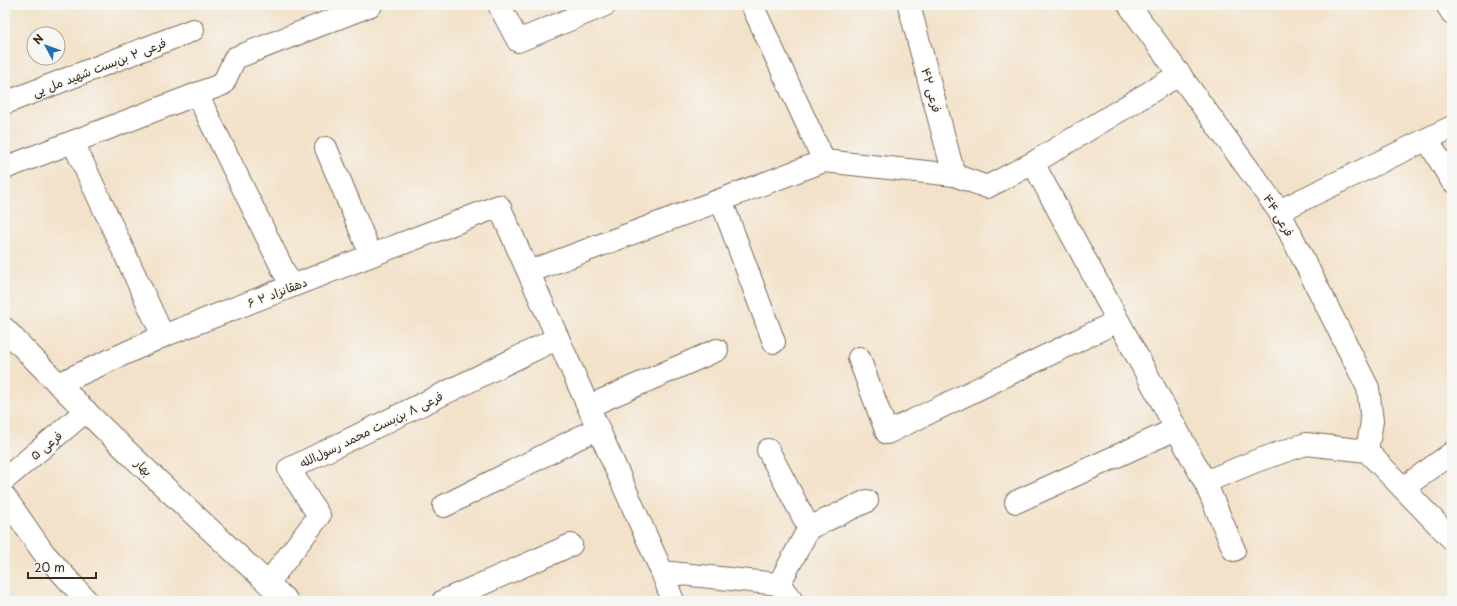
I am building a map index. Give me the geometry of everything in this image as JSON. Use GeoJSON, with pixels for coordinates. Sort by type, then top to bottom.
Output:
{"type":"FeatureCollection","features":[{"type":"Feature","properties":{"kind":"street"},"geometry":{"type":"LineString","coordinates":[[5,168],[223,84],[235,58],[371,5]]}},
{"type":"Feature","properties":{"kind":"street"},"geometry":{"type":"LineString","coordinates":[[499,5],[518,41],[604,5]]}},
{"type":"Feature","properties":{"kind":"street"},"geometry":{"type":"LineString","coordinates":[[752,5],[824,161]]}},
{"type":"Feature","properties":{"kind":"street","name":"فرعی ۴۲"},"geometry":{"type":"LineString","coordinates":[[909,5],[954,175]]}},
{"type":"Feature","properties":{"kind":"street","name":"فرعی ۴۴"},"geometry":{"type":"LineString","coordinates":[[1129,5],[1279,211],[1368,388],[1372,421],[1367,451]]}},
{"type":"Feature","properties":{"kind":"street"},"geometry":{"type":"LineString","coordinates":[[1448,5],[1452,13]]}},
{"type":"Feature","properties":{"kind":"street","name":"فرعی ۲ بن‌بست شهید مل یی"},"geometry":{"type":"LineString","coordinates":[[5,103],[193,30]]}},
{"type":"Feature","properties":{"kind":"street"},"geometry":{"type":"LineString","coordinates":[[674,601],[529,272],[824,161],[954,175],[986,187],[1033,163],[1180,74]]}},
{"type":"Feature","properties":{"kind":"street"},"geometry":{"type":"LineString","coordinates":[[197,94],[291,286]]}},
{"type":"Feature","properties":{"kind":"street"},"geometry":{"type":"LineString","coordinates":[[1279,211],[1452,127]]}},
{"type":"Feature","properties":{"kind":"street"},"geometry":{"type":"LineString","coordinates":[[1428,138],[1452,181]]}},
{"type":"Feature","properties":{"kind":"street"},"geometry":{"type":"LineString","coordinates":[[73,142],[163,336]]}},
{"type":"Feature","properties":{"kind":"street"},"geometry":{"type":"LineString","coordinates":[[326,148],[372,255]]}},
{"type":"Feature","properties":{"kind":"street"},"geometry":{"type":"LineString","coordinates":[[1033,163],[1205,482],[1234,550]]}},
{"type":"Feature","properties":{"kind":"street"},"geometry":{"type":"LineString","coordinates":[[721,200],[774,342]]}},
{"type":"Feature","properties":{"kind":"street","name":"۶ دهقانزاد ۲"},"geometry":{"type":"LineString","coordinates":[[58,384],[163,336],[499,206],[529,272]]}},
{"type":"Feature","properties":{"kind":"street"},"geometry":{"type":"LineString","coordinates":[[859,358],[887,433],[1118,321]]}},
{"type":"Feature","properties":{"kind":"street","name":"بهار"},"geometry":{"type":"LineString","coordinates":[[5,329],[58,384],[165,488],[287,601]]}},
{"type":"Feature","properties":{"kind":"street","name":"فرعی ۸ بن‌بست محمد رسول‌الله"},"geometry":{"type":"LineString","coordinates":[[268,583],[319,516],[289,469],[558,338]]}},
{"type":"Feature","properties":{"kind":"street"},"geometry":{"type":"LineString","coordinates":[[589,406],[718,350]]}},
{"type":"Feature","properties":{"kind":"street","name":"فرعی ۵"},"geometry":{"type":"LineString","coordinates":[[5,479],[86,411]]}},
{"type":"Feature","properties":{"kind":"street"},"geometry":{"type":"LineString","coordinates":[[444,506],[598,428]]}},
{"type":"Feature","properties":{"kind":"street"},"geometry":{"type":"LineString","coordinates":[[1016,502],[1176,429]]}},
{"type":"Feature","properties":{"kind":"street"},"geometry":{"type":"LineString","coordinates":[[1205,482],[1256,461],[1306,444],[1367,451],[1452,539]]}},
{"type":"Feature","properties":{"kind":"street"},"geometry":{"type":"LineString","coordinates":[[768,450],[809,528]]}},
{"type":"Feature","properties":{"kind":"street"},"geometry":{"type":"LineString","coordinates":[[1403,488],[1452,453]]}},
{"type":"Feature","properties":{"kind":"street"},"geometry":{"type":"LineString","coordinates":[[5,498],[44,552],[87,601]]}},
{"type":"Feature","properties":{"kind":"street"},"geometry":{"type":"LineString","coordinates":[[779,584],[809,528],[868,501]]}},
{"type":"Feature","properties":{"kind":"street"},"geometry":{"type":"LineString","coordinates":[[443,601],[571,545]]}},
{"type":"Feature","properties":{"kind":"street"},"geometry":{"type":"LineString","coordinates":[[662,572],[779,584],[792,601]]}}]}
